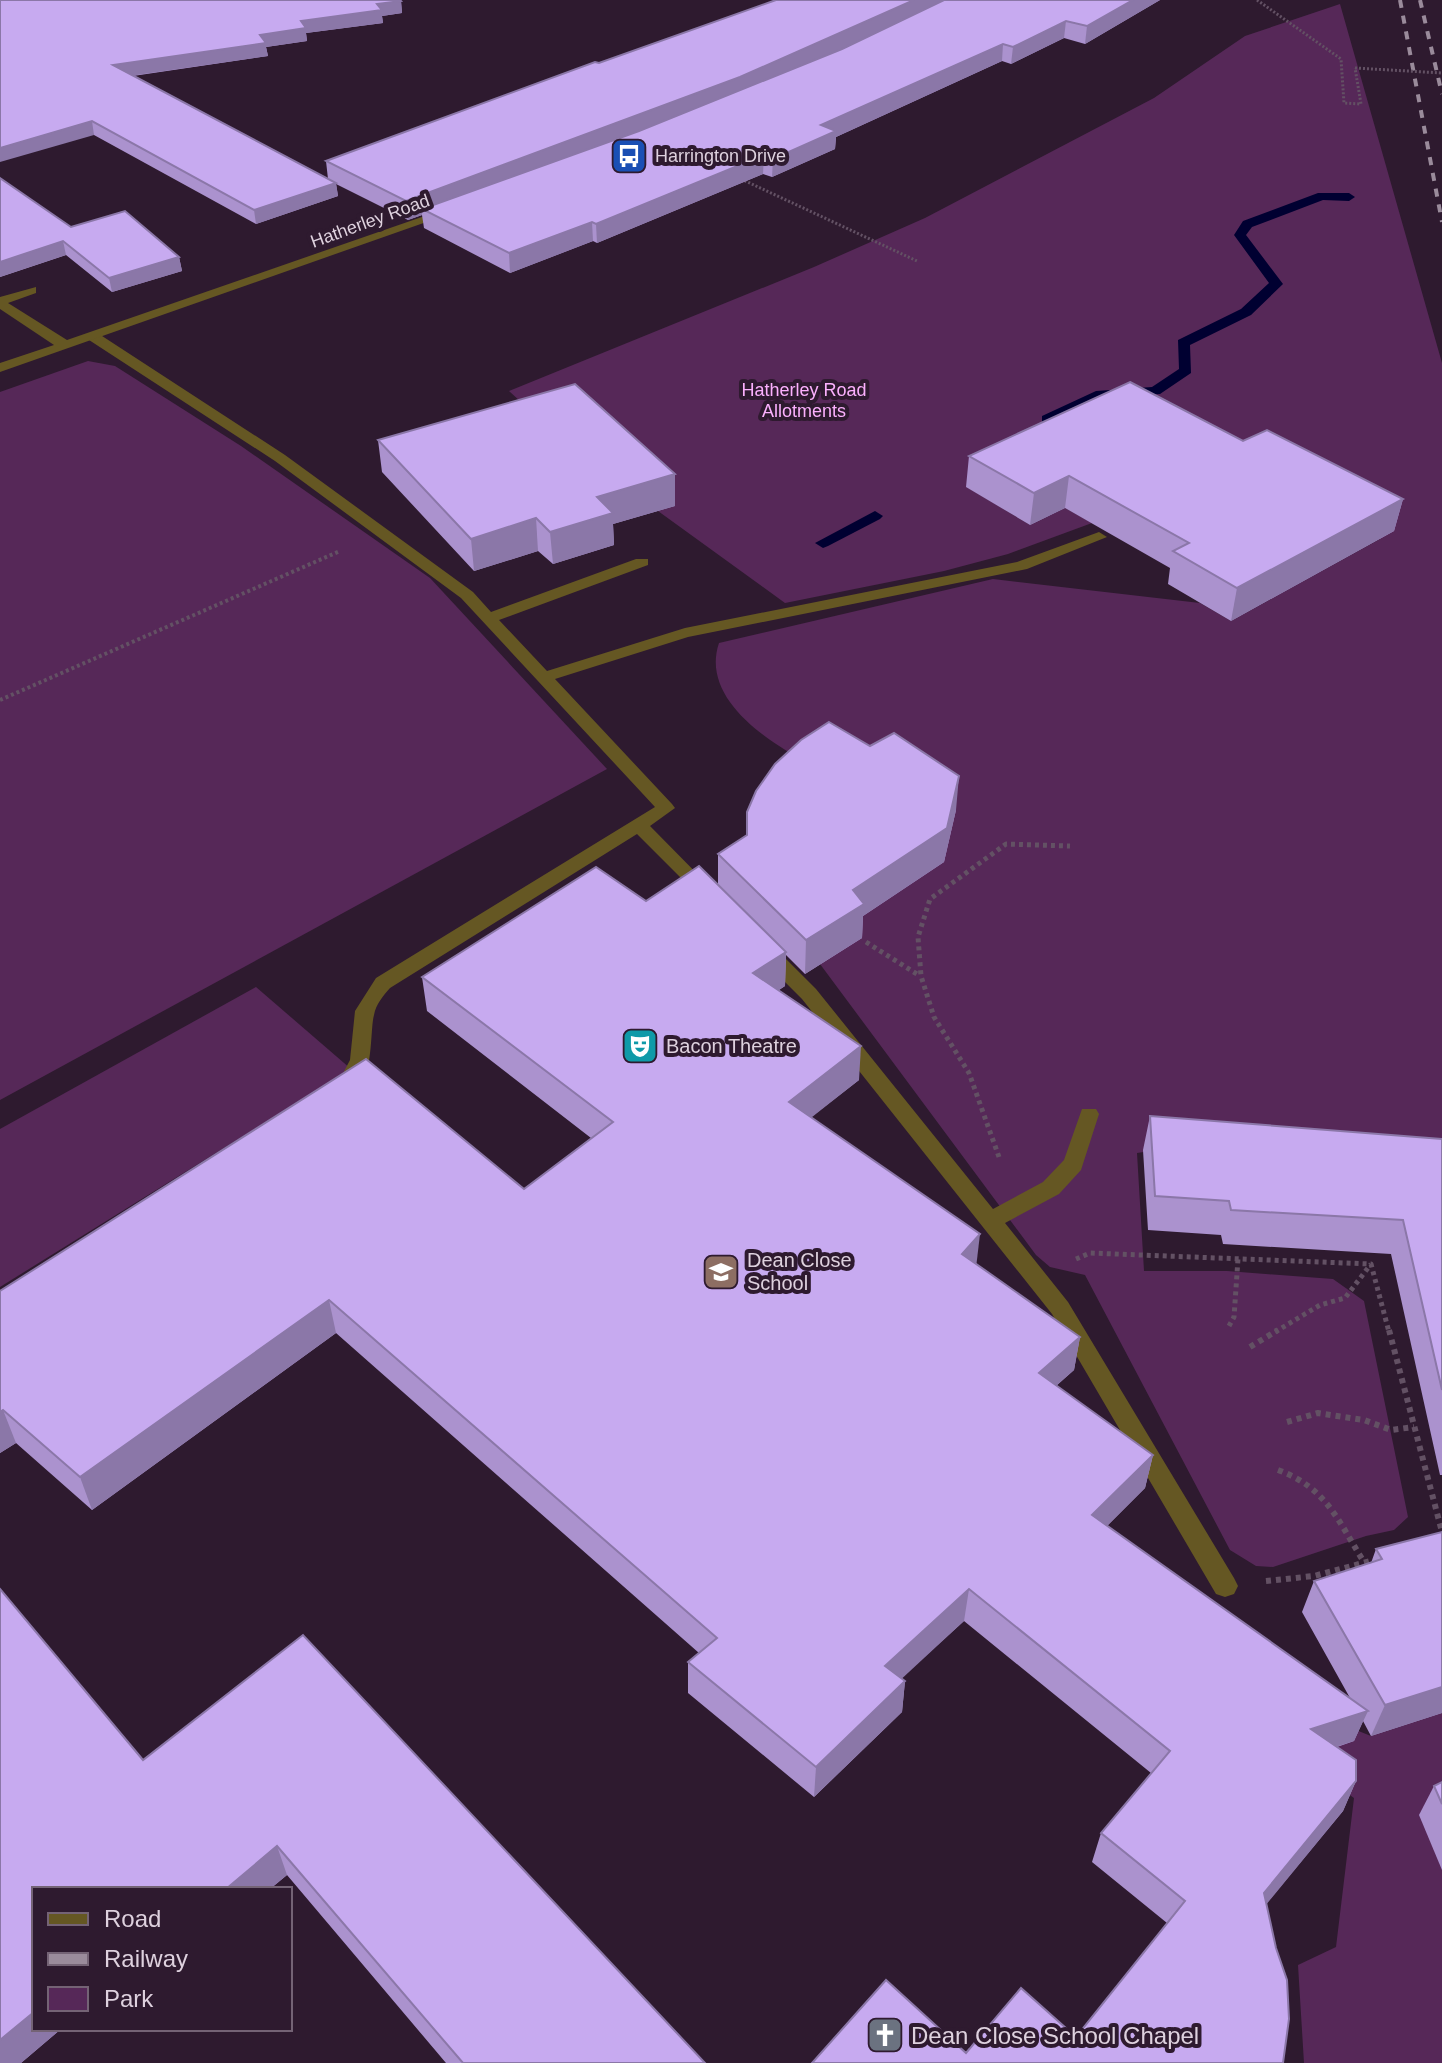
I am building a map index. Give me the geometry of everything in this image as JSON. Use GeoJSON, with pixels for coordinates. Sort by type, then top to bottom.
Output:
{"type":"FeatureCollection","features":[{"type":"Feature","properties":{"kind":"street","name":"Hatherley Road"},"geometry":{"type":"LineString","coordinates":[[0,368],[466,206]]}},
{"type":"Feature","properties":{"kind":"street"},"geometry":{"type":"LineString","coordinates":[[0,302],[31,290]]}},
{"type":"Feature","properties":{"kind":"street"},"geometry":{"type":"LineString","coordinates":[[0,302],[66,346]]}},
{"type":"Feature","properties":{"kind":"street"},"geometry":{"type":"LineString","coordinates":[[94,337],[270,452],[467,595],[666,808],[383,983],[368,998],[361,1018],[362,1062],[351,1081],[336,1095]]}},
{"type":"Feature","properties":{"kind":"street"},"geometry":{"type":"LineString","coordinates":[[546,677],[685,633],[1021,566],[1099,537]]}},
{"type":"Feature","properties":{"kind":"street"},"geometry":{"type":"LineString","coordinates":[[489,618],[642,562]]}},
{"type":"Feature","properties":{"kind":"street"},"geometry":{"type":"LineString","coordinates":[[639,825],[721,907]]}},
{"type":"Feature","properties":{"kind":"street"},"geometry":{"type":"LineString","coordinates":[[754,940],[809,994],[1060,1308],[1225,1586]]}},
{"type":"Feature","properties":{"kind":"street"},"geometry":{"type":"LineString","coordinates":[[990,1221],[1051,1188],[1073,1164],[1089,1114]]}},
{"type":"Feature","properties":{"kind":"path"},"geometry":{"type":"LineString","coordinates":[[1257,0],[1334,51],[1341,59],[1344,103],[1361,104],[1355,68],[1442,73]]}},
{"type":"Feature","properties":{"kind":"path"},"geometry":{"type":"LineString","coordinates":[[735,176],[917,261]]}},
{"type":"Feature","properties":{"kind":"path"},"geometry":{"type":"LineString","coordinates":[[0,700],[382,533]]}},
{"type":"Feature","properties":{"kind":"path"},"geometry":{"type":"LineString","coordinates":[[1022,1204],[990,1136],[969,1073],[934,1017],[921,976],[918,937],[930,899],[1006,844],[1070,846]]}},
{"type":"Feature","properties":{"kind":"path"},"geometry":{"type":"LineString","coordinates":[[866,942],[921,976]]}},
{"type":"Feature","properties":{"kind":"path"},"geometry":{"type":"LineString","coordinates":[[1035,1276],[1090,1253],[1371,1264]]}},
{"type":"Feature","properties":{"kind":"path"},"geometry":{"type":"LineString","coordinates":[[1229,1326],[1234,1317],[1238,1259]]}},
{"type":"Feature","properties":{"kind":"path"},"geometry":{"type":"LineString","coordinates":[[1250,1347],[1320,1305],[1345,1298],[1371,1264]]}},
{"type":"Feature","properties":{"kind":"path"},"geometry":{"type":"LineString","coordinates":[[1371,1264],[1442,1532]]}},
{"type":"Feature","properties":{"kind":"path"},"geometry":{"type":"LineString","coordinates":[[1287,1422],[1318,1413],[1364,1420],[1391,1430],[1414,1427]]}},
{"type":"Feature","properties":{"kind":"path"},"geometry":{"type":"LineString","coordinates":[[1278,1470],[1308,1481],[1339,1516],[1364,1562]]}},
{"type":"Feature","properties":{"kind":"path"},"geometry":{"type":"LineString","coordinates":[[1225,1586],[1314,1576],[1390,1556]]}},
{"type":"Feature","properties":{"kind":"green space","name":"Hatherley Road Allotments"},"geometry":{"type":"Polygon","coordinates":[[[1340,4],[1442,363],[1442,1170],[1237,1138],[1137,1153],[1144,1271],[1227,1271],[1333,1279],[1364,1301],[1408,1517],[1394,1530],[1366,1536],[1273,1567],[1256,1566],[1230,1550],[1085,1275],[1050,1267],[1036,1255],[820,964],[812,765],[777,745],[742,717],[719,683],[716,663],[719,643],[993,579],[1200,603],[1231,621],[1380,539],[967,487],[1030,525],[1065,508],[1092,523],[1008,554],[944,571],[785,603],[658,511],[675,506],[545,424],[509,391],[814,267],[925,218],[1154,98],[1245,36],[1340,4]]]}},
{"type":"Feature","properties":{"kind":"green space"},"geometry":{"type":"Polygon","coordinates":[[[88,361],[115,366],[241,446],[430,578],[607,769],[0,1100],[0,392],[88,361]]]}},
{"type":"Feature","properties":{"kind":"green space"},"geometry":{"type":"Polygon","coordinates":[[[256,987],[351,1069],[0,1287],[0,1129],[256,987]]]}},
{"type":"Feature","properties":{"kind":"green space"},"geometry":{"type":"Polygon","coordinates":[[[1442,1713],[1442,2063],[1304,2063],[1298,1965],[1336,1947],[1354,1798],[1292,1754],[1316,1714],[1371,1736],[1442,1713]]]}},
{"type":"Feature","properties":{"kind":"building"},"geometry":{"type":"Polygon","coordinates":[[[0,0],[401,1],[377,4],[382,10],[301,21],[306,28],[260,35],[266,43],[113,65],[336,183],[254,210],[92,121],[0,148],[0,0]]]}},
{"type":"Feature","properties":{"kind":"building"},"geometry":{"type":"Polygon","coordinates":[[[776,0],[914,0],[740,77],[406,201],[326,161],[595,62],[776,0]]]}},
{"type":"Feature","properties":{"kind":"building"},"geometry":{"type":"Polygon","coordinates":[[[944,0],[1133,0],[1087,26],[1066,21],[1013,47],[1003,44],[821,125],[836,131],[773,159],[764,155],[596,224],[592,222],[509,253],[422,209],[639,131],[842,49],[944,0]]]}},
{"type":"Feature","properties":{"kind":"building"},"geometry":{"type":"Polygon","coordinates":[[[0,178],[71,227],[125,211],[179,257],[109,278],[63,241],[0,262],[0,178]]]}},
{"type":"Feature","properties":{"kind":"building"},"geometry":{"type":"Polygon","coordinates":[[[1130,382],[1243,441],[1267,430],[1403,499],[1237,588],[1173,551],[1189,543],[1069,476],[1034,493],[969,456],[1130,382]]]}},
{"type":"Feature","properties":{"kind":"building"},"geometry":{"type":"Polygon","coordinates":[[[575,384],[675,474],[597,497],[613,513],[550,532],[536,518],[471,539],[378,440],[575,384]]]}},
{"type":"Feature","properties":{"kind":"building"},"geometry":{"type":"Polygon","coordinates":[[[829,722],[870,746],[894,733],[959,776],[947,828],[853,890],[864,904],[806,940],[718,854],[747,835],[747,812],[756,791],[775,764],[801,740],[829,722]]]}},
{"type":"Feature","properties":{"kind":"building"},"geometry":{"type":"Polygon","coordinates":[[[699,866],[786,952],[753,973],[861,1046],[789,1102],[980,1234],[962,1254],[1080,1337],[1039,1373],[1153,1455],[1092,1515],[1368,1711],[1311,1729],[1356,1760],[1356,1781],[1264,1893],[1276,1948],[1287,1980],[1289,2019],[1283,2063],[812,2063],[886,1980],[966,2053],[1021,1988],[1076,2037],[1185,1901],[1101,1833],[1170,1751],[969,1589],[885,1666],[905,1681],[816,1767],[688,1662],[717,1638],[329,1300],[80,1477],[3,1410],[0,1412],[0,1291],[366,1059],[524,1189],[613,1122],[422,977],[596,867],[646,901],[699,866]]]}},
{"type":"Feature","properties":{"kind":"building"},"geometry":{"type":"Polygon","coordinates":[[[1150,1116],[1442,1139],[1442,1390],[1403,1220],[1231,1210],[1229,1201],[1155,1196],[1150,1116]]]}},
{"type":"Feature","properties":{"kind":"building"},"geometry":{"type":"Polygon","coordinates":[[[1442,1532],[1442,1687],[1385,1705],[1314,1581],[1382,1559],[1376,1549],[1442,1532]]]}},
{"type":"Feature","properties":{"kind":"building"},"geometry":{"type":"Polygon","coordinates":[[[0,1589],[143,1760],[303,1635],[705,2063],[463,2063],[277,1846],[228,1887],[32,1887],[32,2014],[0,2040],[0,1589]]]}},
{"type":"Feature","properties":{"kind":"building"},"geometry":{"type":"Polygon","coordinates":[[[1442,1782],[1442,1804],[1434,1786],[1442,1782]]]}},
{"type":"Feature","properties":{"kind":"waterway"},"geometry":{"type":"LineString","coordinates":[[1047,419],[1101,394],[1155,391],[1186,370],[1183,343],[1246,312],[1276,284],[1240,235],[1247,224],[1322,196],[1349,197]]}},
{"type":"Feature","properties":{"kind":"waterway"},"geometry":{"type":"LineString","coordinates":[[823,543],[875,516]]}},
{"type":"Feature","properties":{"kind":"railway"},"geometry":{"type":"LineString","coordinates":[[1400,0],[1442,222]]}},
{"type":"Feature","properties":{"kind":"railway"},"geometry":{"type":"LineString","coordinates":[[1420,0],[1442,94]]}},
{"type":"Feature","properties":{"kind":"place","name":"Harrington Drive"},"geometry":{"type":"Point","coordinates":[629,156]}},
{"type":"Feature","properties":{"kind":"place","name":"Bacon Theatre"},"geometry":{"type":"Point","coordinates":[640,1046]}},
{"type":"Feature","properties":{"kind":"place","name":"Dean Close School"},"geometry":{"type":"Point","coordinates":[721,1272]}},
{"type":"Feature","properties":{"kind":"place","name":"Dean Close School Chapel"},"geometry":{"type":"Point","coordinates":[885,2035]}}]}
